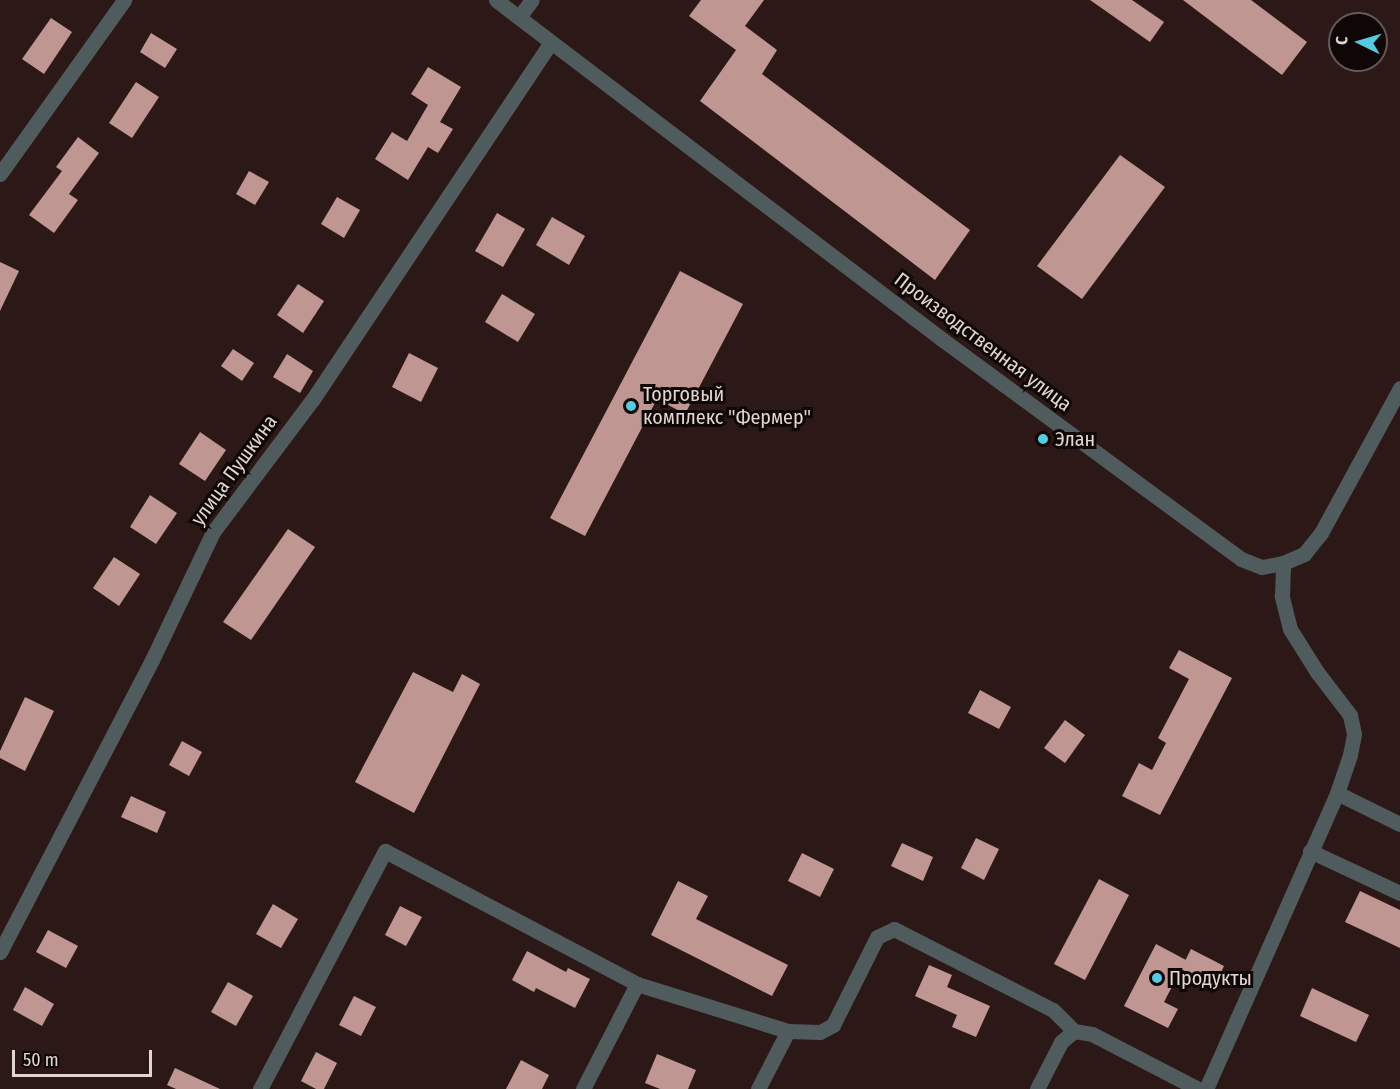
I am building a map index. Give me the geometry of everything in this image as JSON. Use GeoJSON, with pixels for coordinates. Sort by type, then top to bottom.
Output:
{"type":"FeatureCollection","features":[{"type":"Feature","properties":{"kind":"street"},"geometry":{"type":"LineString","coordinates":[[0,174],[124,0]]}},
{"type":"Feature","properties":{"kind":"street","name":"Производственная улица"},"geometry":{"type":"LineString","coordinates":[[496,0],[943,340],[1241,559],[1262,567],[1283,563],[1304,554],[1321,533],[1398,394]]}},
{"type":"Feature","properties":{"kind":"street"},"geometry":{"type":"LineString","coordinates":[[519,17],[532,0]]}},
{"type":"Feature","properties":{"kind":"street","name":"улица Пушкина"},"geometry":{"type":"LineString","coordinates":[[0,952],[141,680],[213,532],[313,399],[551,42]]}},
{"type":"Feature","properties":{"kind":"street"},"geometry":{"type":"LineString","coordinates":[[1206,1089],[1337,793],[1354,735],[1350,715],[1317,672],[1290,629],[1282,596],[1283,563]]}},
{"type":"Feature","properties":{"kind":"street"},"geometry":{"type":"LineString","coordinates":[[1337,793],[1400,824]]}},
{"type":"Feature","properties":{"kind":"street"},"geometry":{"type":"LineString","coordinates":[[260,1089],[385,851],[637,984],[788,1031],[820,1032],[833,1025],[877,937],[894,929],[1053,1010],[1074,1031],[1092,1034],[1198,1089]]}},
{"type":"Feature","properties":{"kind":"street"},"geometry":{"type":"LineString","coordinates":[[1310,851],[1400,893]]}},
{"type":"Feature","properties":{"kind":"street"},"geometry":{"type":"LineString","coordinates":[[583,1089],[637,984]]}},
{"type":"Feature","properties":{"kind":"street"},"geometry":{"type":"LineString","coordinates":[[758,1089],[788,1031]]}},
{"type":"Feature","properties":{"kind":"street"},"geometry":{"type":"LineString","coordinates":[[1038,1089],[1061,1042],[1074,1031]]}},
{"type":"Feature","properties":{"kind":"building"},"geometry":{"type":"Polygon","coordinates":[[[701,0],[764,0],[745,26],[777,50],[762,74],[970,230],[935,280],[700,101],[736,50],[689,16],[701,0]]]}},
{"type":"Feature","properties":{"kind":"building"},"geometry":{"type":"Polygon","coordinates":[[[1090,0],[1132,0],[1164,22],[1150,42],[1090,0]]]}},
{"type":"Feature","properties":{"kind":"building"},"geometry":{"type":"Polygon","coordinates":[[[1183,0],[1251,0],[1307,42],[1282,75],[1183,0]]]}},
{"type":"Feature","properties":{"kind":"building"},"geometry":{"type":"Polygon","coordinates":[[[51,18],[72,32],[44,74],[22,59],[51,18]]]}},
{"type":"Feature","properties":{"kind":"building"},"geometry":{"type":"Polygon","coordinates":[[[151,33],[177,49],[165,68],[140,52],[151,33]]]}},
{"type":"Feature","properties":{"kind":"building"},"geometry":{"type":"Polygon","coordinates":[[[428,67],[461,87],[440,122],[453,129],[438,153],[428,147],[408,180],[375,159],[392,132],[407,141],[428,105],[411,94],[428,67]]]}},
{"type":"Feature","properties":{"kind":"building"},"geometry":{"type":"Polygon","coordinates":[[[136,82],[159,97],[132,138],[109,123],[136,82]]]}},
{"type":"Feature","properties":{"kind":"building"},"geometry":{"type":"Polygon","coordinates":[[[78,137],[99,153],[69,194],[78,200],[54,233],[29,215],[62,171],[56,167],[78,137]]]}},
{"type":"Feature","properties":{"kind":"building"},"geometry":{"type":"Polygon","coordinates":[[[1120,155],[1165,187],[1082,299],[1037,266],[1120,155]]]}},
{"type":"Feature","properties":{"kind":"building"},"geometry":{"type":"Polygon","coordinates":[[[249,171],[269,182],[255,205],[236,194],[249,171]]]}},
{"type":"Feature","properties":{"kind":"building"},"geometry":{"type":"Polygon","coordinates":[[[337,197],[360,210],[344,238],[321,224],[337,197]]]}},
{"type":"Feature","properties":{"kind":"building"},"geometry":{"type":"Polygon","coordinates":[[[497,213],[525,229],[503,267],[475,251],[497,213]]]}},
{"type":"Feature","properties":{"kind":"building"},"geometry":{"type":"Polygon","coordinates":[[[552,217],[585,236],[569,265],[536,245],[552,217]]]}},
{"type":"Feature","properties":{"kind":"building"},"geometry":{"type":"Polygon","coordinates":[[[0,262],[19,271],[0,311],[0,262]]]}},
{"type":"Feature","properties":{"kind":"building","name":"Торговый комплекс \"Фермер\""},"geometry":{"type":"Polygon","coordinates":[[[680,271],[743,304],[685,414],[657,399],[585,536],[550,518],[680,271]]]}},
{"type":"Feature","properties":{"kind":"building"},"geometry":{"type":"Polygon","coordinates":[[[298,284],[324,301],[303,333],[277,315],[298,284]]]}},
{"type":"Feature","properties":{"kind":"building"},"geometry":{"type":"Polygon","coordinates":[[[502,294],[535,314],[518,342],[485,322],[502,294]]]}},
{"type":"Feature","properties":{"kind":"building"},"geometry":{"type":"Polygon","coordinates":[[[233,349],[254,363],[242,381],[221,366],[233,349]]]}},
{"type":"Feature","properties":{"kind":"building"},"geometry":{"type":"Polygon","coordinates":[[[409,353],[438,368],[421,402],[392,387],[409,353]]]}},
{"type":"Feature","properties":{"kind":"building"},"geometry":{"type":"Polygon","coordinates":[[[287,354],[313,371],[300,393],[273,377],[287,354]]]}},
{"type":"Feature","properties":{"kind":"building"},"geometry":{"type":"Polygon","coordinates":[[[200,432],[226,450],[205,481],[179,464],[200,432]]]}},
{"type":"Feature","properties":{"kind":"building"},"geometry":{"type":"Polygon","coordinates":[[[150,495],[177,513],[156,544],[130,527],[150,495]]]}},
{"type":"Feature","properties":{"kind":"building"},"geometry":{"type":"Polygon","coordinates":[[[288,529],[315,547],[251,640],[223,622],[288,529]]]}},
{"type":"Feature","properties":{"kind":"building"},"geometry":{"type":"Polygon","coordinates":[[[114,557],[140,574],[119,606],[93,588],[114,557]]]}},
{"type":"Feature","properties":{"kind":"building"},"geometry":{"type":"Polygon","coordinates":[[[1179,650],[1232,678],[1160,815],[1122,796],[1139,763],[1152,770],[1166,743],[1158,738],[1189,679],[1169,668],[1179,650]]]}},
{"type":"Feature","properties":{"kind":"building"},"geometry":{"type":"Polygon","coordinates":[[[413,672],[453,692],[462,674],[480,684],[414,813],[355,782],[413,672]]]}},
{"type":"Feature","properties":{"kind":"building"},"geometry":{"type":"Polygon","coordinates":[[[980,690],[1011,707],[999,729],[968,713],[980,690]]]}},
{"type":"Feature","properties":{"kind":"building"},"geometry":{"type":"Polygon","coordinates":[[[25,697],[54,711],[25,771],[0,758],[0,751],[25,697]]]}},
{"type":"Feature","properties":{"kind":"building"},"geometry":{"type":"Polygon","coordinates":[[[1065,720],[1085,735],[1065,763],[1044,748],[1065,720]]]}},
{"type":"Feature","properties":{"kind":"building"},"geometry":{"type":"Polygon","coordinates":[[[182,741],[202,752],[189,776],[169,765],[182,741]]]}},
{"type":"Feature","properties":{"kind":"building"},"geometry":{"type":"Polygon","coordinates":[[[131,796],[166,812],[157,833],[121,817],[131,796]]]}},
{"type":"Feature","properties":{"kind":"building"},"geometry":{"type":"Polygon","coordinates":[[[976,838],[999,849],[984,880],[961,868],[976,838]]]}},
{"type":"Feature","properties":{"kind":"building"},"geometry":{"type":"Polygon","coordinates":[[[902,843],[933,857],[923,881],[891,866],[902,843]]]}},
{"type":"Feature","properties":{"kind":"building"},"geometry":{"type":"Polygon","coordinates":[[[802,853],[834,869],[820,897],[788,881],[802,853]]]}},
{"type":"Feature","properties":{"kind":"building"},"geometry":{"type":"Polygon","coordinates":[[[1099,879],[1129,895],[1085,980],[1054,964],[1099,879]]]}},
{"type":"Feature","properties":{"kind":"building"},"geometry":{"type":"Polygon","coordinates":[[[678,881],[708,896],[696,919],[788,965],[772,996],[651,935],[678,881]]]}},
{"type":"Feature","properties":{"kind":"building"},"geometry":{"type":"Polygon","coordinates":[[[1360,891],[1400,910],[1400,948],[1345,922],[1360,891]]]}},
{"type":"Feature","properties":{"kind":"building"},"geometry":{"type":"Polygon","coordinates":[[[273,904],[298,919],[281,948],[256,934],[273,904]]]}},
{"type":"Feature","properties":{"kind":"building"},"geometry":{"type":"Polygon","coordinates":[[[400,906],[422,917],[406,946],[385,935],[400,906]]]}},
{"type":"Feature","properties":{"kind":"building"},"geometry":{"type":"Polygon","coordinates":[[[48,930],[78,946],[66,968],[36,952],[48,930]]]}},
{"type":"Feature","properties":{"kind":"building","name":"Продукты"},"geometry":{"type":"Polygon","coordinates":[[[1156,944],[1186,960],[1164,1002],[1178,1009],[1168,1028],[1124,1006],[1156,944]]]}},
{"type":"Feature","properties":{"kind":"building"},"geometry":{"type":"Polygon","coordinates":[[[1191,949],[1224,966],[1214,987],[1181,969],[1191,949]]]}},
{"type":"Feature","properties":{"kind":"building"},"geometry":{"type":"Polygon","coordinates":[[[527,951],[566,972],[568,968],[590,979],[575,1008],[536,988],[534,992],[512,980],[527,951]]]}},
{"type":"Feature","properties":{"kind":"building"},"geometry":{"type":"Polygon","coordinates":[[[929,965],[952,975],[947,987],[990,1006],[976,1037],[952,1027],[957,1015],[915,996],[929,965]]]}},
{"type":"Feature","properties":{"kind":"building"},"geometry":{"type":"Polygon","coordinates":[[[228,982],[253,996],[236,1026],[211,1012],[228,982]]]}},
{"type":"Feature","properties":{"kind":"building"},"geometry":{"type":"Polygon","coordinates":[[[25,987],[54,1004],[42,1026],[13,1010],[25,987]]]}},
{"type":"Feature","properties":{"kind":"building"},"geometry":{"type":"Polygon","coordinates":[[[1312,988],[1369,1015],[1356,1042],[1300,1016],[1312,988]]]}},
{"type":"Feature","properties":{"kind":"building"},"geometry":{"type":"Polygon","coordinates":[[[354,996],[376,1007],[361,1036],[339,1025],[354,996]]]}},
{"type":"Feature","properties":{"kind":"building"},"geometry":{"type":"Polygon","coordinates":[[[316,1052],[337,1063],[324,1089],[316,1089],[301,1081],[316,1052]]]}},
{"type":"Feature","properties":{"kind":"building"},"geometry":{"type":"Polygon","coordinates":[[[657,1054],[696,1070],[688,1089],[660,1089],[645,1083],[657,1054]]]}},
{"type":"Feature","properties":{"kind":"building"},"geometry":{"type":"Polygon","coordinates":[[[521,1060],[549,1075],[542,1089],[506,1089],[521,1060]]]}},
{"type":"Feature","properties":{"kind":"building"},"geometry":{"type":"Polygon","coordinates":[[[175,1068],[220,1089],[176,1089],[167,1085],[175,1068]]]}},
{"type":"Feature","properties":{"kind":"place","name":"Торговый комплекс \"Фермер\""},"geometry":{"type":"Point","coordinates":[631,406]}},
{"type":"Feature","properties":{"kind":"place","name":"Элан"},"geometry":{"type":"Point","coordinates":[1043,439]}},
{"type":"Feature","properties":{"kind":"place","name":"Продукты"},"geometry":{"type":"Point","coordinates":[1157,978]}}]}
